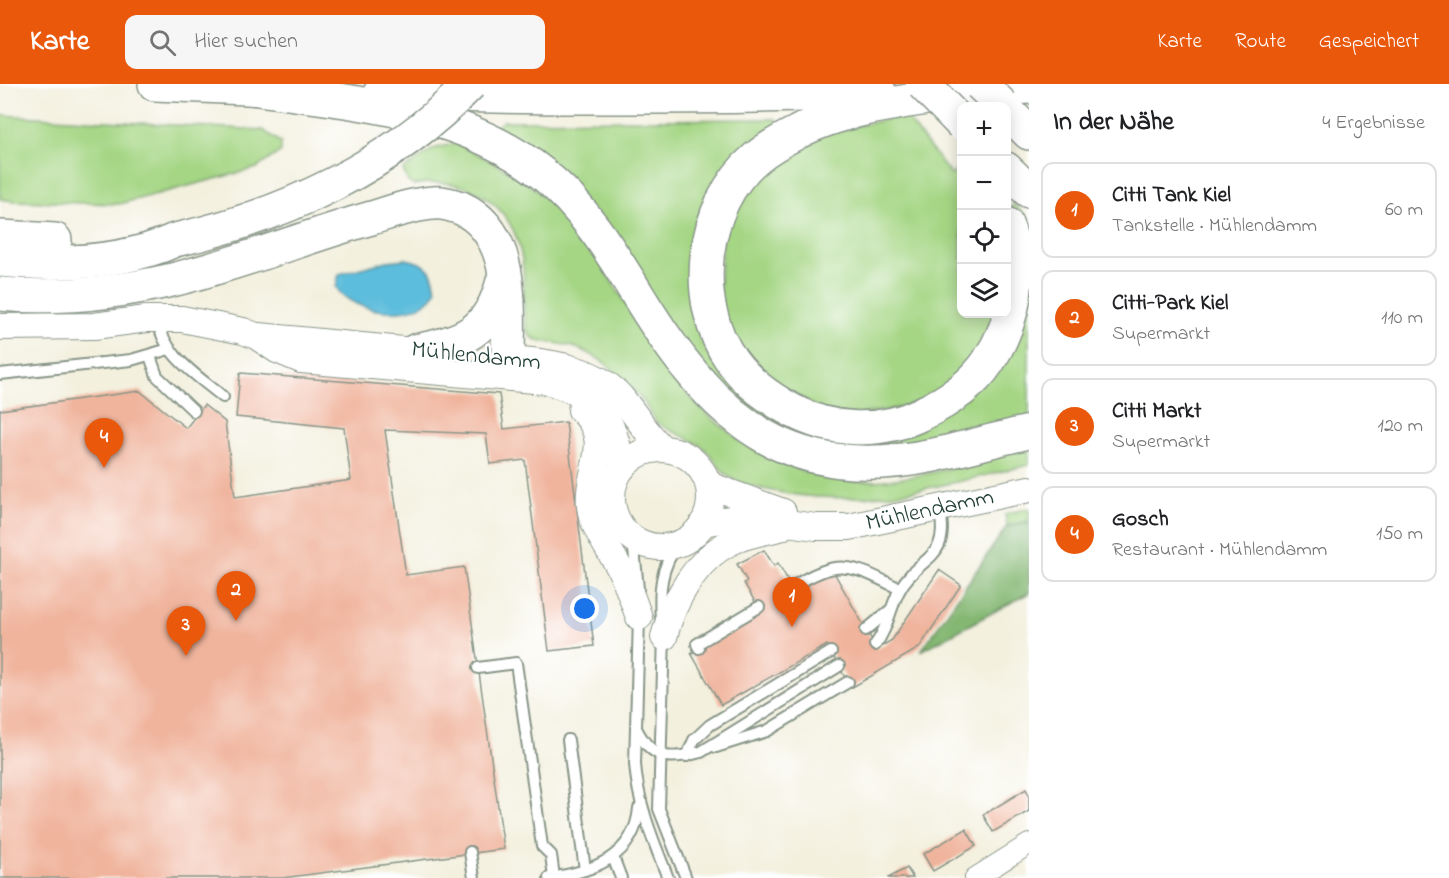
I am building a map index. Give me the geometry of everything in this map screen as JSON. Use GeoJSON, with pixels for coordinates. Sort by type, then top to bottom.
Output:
{"type":"FeatureCollection","features":[{"type":"Feature","properties":{"kind":"highway"},"geometry":{"type":"LineString","coordinates":[[155,84],[507,98],[669,99],[957,108]]}},
{"type":"Feature","properties":{"kind":"highway"},"geometry":{"type":"LineString","coordinates":[[0,260],[102,259],[216,231],[267,214],[346,177],[417,132],[470,84]]}},
{"type":"Feature","properties":{"kind":"highway"},"geometry":{"type":"LineString","coordinates":[[923,84],[957,119]]}},
{"type":"Feature","properties":{"kind":"highway"},"geometry":{"type":"LineString","coordinates":[[1011,103],[1029,87]]}},
{"type":"Feature","properties":{"kind":"highway"},"geometry":{"type":"LineString","coordinates":[[251,88],[418,117],[481,137],[512,152],[542,173],[583,214],[674,350],[717,402],[741,423],[790,450],[819,458],[851,462],[878,462],[933,455],[1029,432]]}},
{"type":"Feature","properties":{"kind":"highway"},"geometry":{"type":"LineString","coordinates":[[957,111],[849,114],[801,130],[755,159],[725,198],[709,241],[707,289],[711,315],[719,338],[731,359],[758,389],[802,416],[828,425],[860,428],[888,426],[914,418],[948,401],[984,368],[998,346],[1010,318],[1015,294],[1017,265],[1011,243]]}},
{"type":"Feature","properties":{"kind":"highway"},"geometry":{"type":"LineString","coordinates":[[1011,174],[1029,191]]}},
{"type":"Feature","properties":{"kind":"highway"},"geometry":{"type":"LineString","coordinates":[[0,294],[69,295],[148,285],[220,267],[340,227],[435,202],[462,209],[485,225],[502,260],[508,301],[511,368]]}},
{"type":"Feature","properties":{"kind":"highway"},"geometry":{"type":"LineString","coordinates":[[0,237],[58,240],[175,240]]}},
{"type":"Feature","properties":{"kind":"highway"},"geometry":{"type":"LineString","coordinates":[[415,351],[445,345],[472,334],[493,310],[504,276]]}},
{"type":"Feature","properties":{"kind":"street","name":"Mühlendamm"},"geometry":{"type":"LineString","coordinates":[[0,327],[93,326],[158,318],[213,324],[256,336],[415,351],[511,368],[579,392],[599,406],[611,424],[622,468]]}},
{"type":"Feature","properties":{"kind":"street","name":"Mühlendamm"},"geometry":{"type":"LineString","coordinates":[[256,336],[277,351],[301,360],[569,368],[603,382],[620,396],[644,431],[663,448],[688,456],[701,469],[709,485]]}},
{"type":"Feature","properties":{"kind":"street"},"geometry":{"type":"LineString","coordinates":[[546,381],[585,415],[595,428],[598,449],[590,496],[592,516],[624,578],[639,617]]}},
{"type":"Feature","properties":{"kind":"street"},"geometry":{"type":"LineString","coordinates":[[663,448],[640,453],[622,468],[613,486],[612,506],[620,525],[633,539],[650,546],[678,544]]}},
{"type":"Feature","properties":{"kind":"street"},"geometry":{"type":"LineString","coordinates":[[703,524],[710,505],[709,485],[779,508],[795,525]]}},
{"type":"Feature","properties":{"kind":"street","name":"Mühlendamm"},"geometry":{"type":"LineString","coordinates":[[678,544],[693,536],[703,524],[743,517],[824,528],[862,526],[1029,489]]}},
{"type":"Feature","properties":{"kind":"street"},"geometry":{"type":"LineString","coordinates":[[664,638],[681,594],[695,573],[716,552],[739,538],[795,525]]}},
{"type":"Feature","properties":{"kind":"street"},"geometry":{"type":"LineString","coordinates":[[975,878],[1029,844]]}},
{"type":"Feature","properties":{"kind":"lane"},"geometry":{"type":"LineString","coordinates":[[158,318],[161,334],[169,349],[223,397]]}},
{"type":"Feature","properties":{"kind":"lane"},"geometry":{"type":"LineString","coordinates":[[0,374],[21,374],[150,356],[169,349]]}},
{"type":"Feature","properties":{"kind":"lane"},"geometry":{"type":"LineString","coordinates":[[150,356],[157,376],[194,411]]}},
{"type":"Feature","properties":{"kind":"lane"},"geometry":{"type":"LineString","coordinates":[[875,645],[900,589],[939,545],[943,533],[940,510]]}},
{"type":"Feature","properties":{"kind":"lane"},"geometry":{"type":"LineString","coordinates":[[633,539],[639,617],[634,764],[639,802],[668,878]]}},
{"type":"Feature","properties":{"kind":"lane","name":"Mühlendamm"},"geometry":{"type":"LineString","coordinates":[[678,544],[666,562],[661,581],[664,638],[660,809],[686,878]]}},
{"type":"Feature","properties":{"kind":"lane"},"geometry":{"type":"LineString","coordinates":[[798,585],[829,567],[846,567],[867,572],[900,589]]}},
{"type":"Feature","properties":{"kind":"lane"},"geometry":{"type":"LineString","coordinates":[[866,630],[892,608]]}},
{"type":"Feature","properties":{"kind":"lane"},"geometry":{"type":"LineString","coordinates":[[699,648],[697,644],[716,636],[753,613]]}},
{"type":"Feature","properties":{"kind":"lane"},"geometry":{"type":"LineString","coordinates":[[687,756],[694,740],[734,704],[824,652]]}},
{"type":"Feature","properties":{"kind":"lane"},"geometry":{"type":"LineString","coordinates":[[478,668],[516,663],[542,846],[550,855],[554,877]]}},
{"type":"Feature","properties":{"kind":"lane"},"geometry":{"type":"LineString","coordinates":[[701,752],[839,666]]}},
{"type":"Feature","properties":{"kind":"lane"},"geometry":{"type":"LineString","coordinates":[[636,727],[649,750],[660,755],[687,756],[767,731],[848,682]]}},
{"type":"Feature","properties":{"kind":"lane"},"geometry":{"type":"LineString","coordinates":[[568,740],[585,870]]}},
{"type":"Feature","properties":{"kind":"lane"},"geometry":{"type":"LineString","coordinates":[[549,878],[585,870],[613,857],[634,834],[639,802]]}},
{"type":"Feature","properties":{"kind":"lane"},"geometry":{"type":"LineString","coordinates":[[470,852],[474,878]]}},
{"type":"Feature","properties":{"kind":"lane"},"geometry":{"type":"LineString","coordinates":[[613,857],[621,878]]}},
{"type":"Feature","properties":{"kind":"green space"},"geometry":{"type":"Polygon","coordinates":[[[0,115],[263,130],[281,143],[281,151],[257,168],[119,204],[15,201],[0,199],[0,115]]]}},
{"type":"Feature","properties":{"kind":"green space"},"geometry":{"type":"Polygon","coordinates":[[[907,118],[951,175],[957,170],[957,318],[996,318],[988,339],[939,394],[881,415],[826,413],[754,371],[718,305],[724,222],[758,170],[819,134],[888,119],[907,118]]]}},
{"type":"Feature","properties":{"kind":"green space"},"geometry":{"type":"Polygon","coordinates":[[[776,119],[777,130],[761,142],[698,292],[796,424],[967,397],[993,318],[1011,318],[1011,263],[1020,236],[1011,207],[1014,204],[1029,218],[1029,421],[924,447],[831,450],[744,412],[496,127],[503,121],[776,119]]]}},
{"type":"Feature","properties":{"kind":"green space"},"geometry":{"type":"Polygon","coordinates":[[[455,143],[517,176],[559,209],[589,244],[650,342],[689,396],[729,432],[752,447],[801,470],[852,481],[897,479],[919,475],[1029,446],[1029,465],[908,492],[847,498],[784,493],[751,486],[732,479],[724,473],[705,449],[658,423],[633,389],[605,364],[580,349],[539,341],[529,334],[525,321],[523,267],[519,246],[512,227],[501,212],[488,199],[472,190],[434,183],[413,185],[408,182],[403,170],[433,149],[455,143]]]}},
{"type":"Feature","properties":{"kind":"green space"},"geometry":{"type":"Polygon","coordinates":[[[1029,508],[1029,521],[1007,526],[1005,514],[1029,508]]]}},
{"type":"Feature","properties":{"kind":"green space"},"geometry":{"type":"Polygon","coordinates":[[[1029,521],[1029,593],[921,651],[1007,526],[1029,521]]]}},
{"type":"Feature","properties":{"kind":"water"},"geometry":{"type":"Polygon","coordinates":[[[406,259],[424,265],[431,273],[435,284],[436,291],[428,301],[416,307],[402,311],[371,309],[356,304],[336,287],[339,274],[387,261],[406,259]]]}},
{"type":"Feature","properties":{"kind":"building"},"geometry":{"type":"Polygon","coordinates":[[[240,373],[499,394],[504,429],[566,422],[594,646],[549,651],[525,460],[490,464],[486,434],[385,430],[406,575],[464,567],[504,849],[282,878],[0,878],[0,410],[140,391],[186,428],[204,405],[225,422],[235,497],[351,480],[344,428],[236,417],[240,373]]]}},
{"type":"Feature","properties":{"kind":"building"},"geometry":{"type":"Polygon","coordinates":[[[764,550],[774,566],[778,563],[794,591],[832,569],[877,649],[892,640],[939,570],[961,585],[919,648],[851,688],[827,645],[721,705],[691,653],[761,612],[744,583],[747,581],[737,564],[764,550]]]}},
{"type":"Feature","properties":{"kind":"building"},"geometry":{"type":"Polygon","coordinates":[[[1026,789],[1029,795],[1029,811],[993,832],[983,815],[1026,789]]]}},
{"type":"Feature","properties":{"kind":"building"},"geometry":{"type":"Polygon","coordinates":[[[966,829],[976,846],[933,871],[923,854],[966,829]]]}},
{"type":"Feature","properties":{"kind":"building"},"geometry":{"type":"Polygon","coordinates":[[[907,868],[913,878],[888,878],[907,868]]]}},
{"type":"Feature","properties":{"kind":"place","name":"Gosch"},"geometry":{"type":"Point","coordinates":[104,468]}},
{"type":"Feature","properties":{"kind":"place","name":"Citti-Park Kiel"},"geometry":{"type":"Point","coordinates":[236,621]}},
{"type":"Feature","properties":{"kind":"place","name":"Citti Tank Kiel"},"geometry":{"type":"Point","coordinates":[792,627]}},
{"type":"Feature","properties":{"kind":"place","name":"Citti Markt"},"geometry":{"type":"Point","coordinates":[186,656]}}]}
